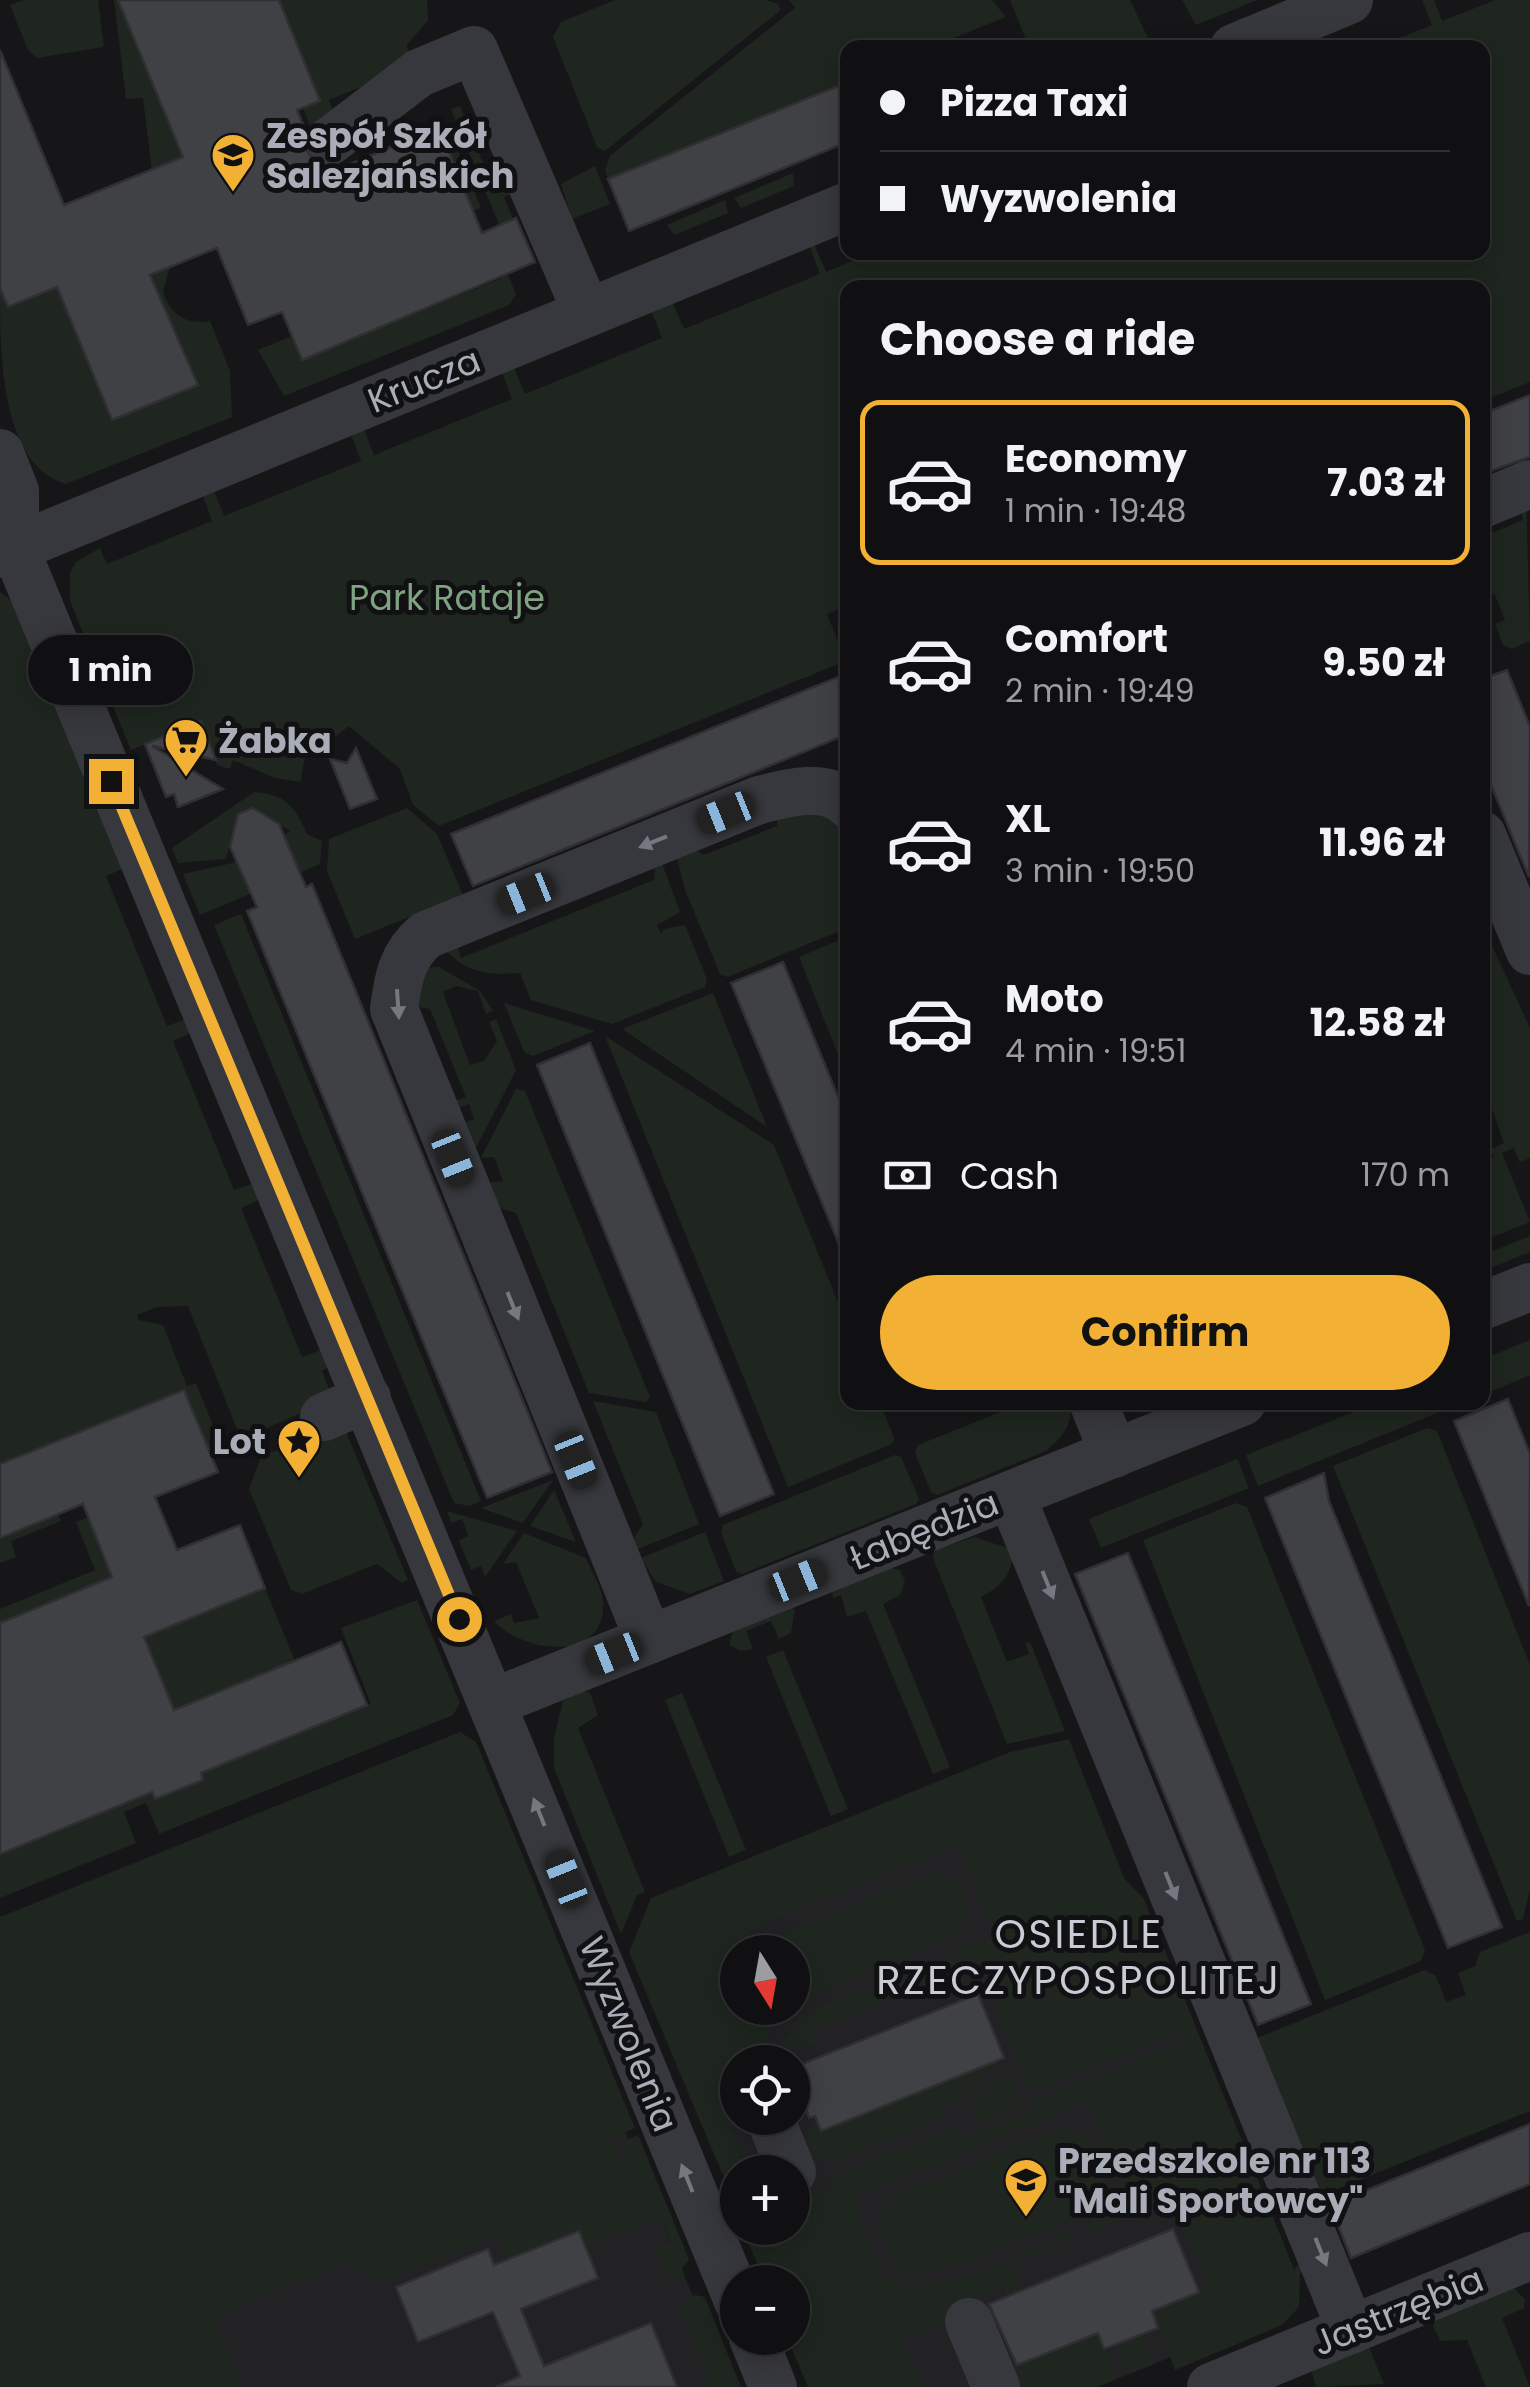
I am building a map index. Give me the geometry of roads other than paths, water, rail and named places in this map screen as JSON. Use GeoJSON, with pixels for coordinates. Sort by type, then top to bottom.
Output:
{"type":"FeatureCollection","features":[{"type":"Feature","properties":{"kind":"street"},"geometry":{"type":"LineString","coordinates":[[1253,40],[1349,0]]}},
{"type":"Feature","properties":{"kind":"street"},"geometry":{"type":"LineString","coordinates":[[330,141],[419,72],[474,50],[587,313]]}},
{"type":"Feature","properties":{"kind":"street","name":"Krucza"},"geometry":{"type":"LineString","coordinates":[[8,551],[840,209]]}},
{"type":"Feature","properties":{"kind":"street"},"geometry":{"type":"LineString","coordinates":[[0,453],[15,491],[8,551]]}},
{"type":"Feature","properties":{"kind":"street"},"geometry":{"type":"LineString","coordinates":[[1490,501],[1530,484]]}},
{"type":"Feature","properties":{"kind":"street","name":"Wyzwolenia"},"geometry":{"type":"LineString","coordinates":[[8,551],[494,1702],[720,2215]]}},
{"type":"Feature","properties":{"kind":"street"},"geometry":{"type":"LineString","coordinates":[[649,1640],[394,1008],[398,980],[409,950],[426,935],[661,839],[794,791],[840,800]]}},
{"type":"Feature","properties":{"kind":"street"},"geometry":{"type":"LineString","coordinates":[[1490,854],[1530,951]]}},
{"type":"Feature","properties":{"kind":"street"},"geometry":{"type":"LineString","coordinates":[[1490,1303],[1530,1288]]}},
{"type":"Feature","properties":{"kind":"street"},"geometry":{"type":"LineString","coordinates":[[324,1417],[367,1398]]}},
{"type":"Feature","properties":{"kind":"street"},"geometry":{"type":"LineString","coordinates":[[1096,1410],[1114,1454]]}},
{"type":"Feature","properties":{"kind":"street","name":"Łabędzia"},"geometry":{"type":"LineString","coordinates":[[494,1702],[1222,1410]]}},
{"type":"Feature","properties":{"kind":"street"},"geometry":{"type":"LineString","coordinates":[[1011,1495],[1352,2330]]}},
{"type":"Feature","properties":{"kind":"street","name":"Jastrzębia"},"geometry":{"type":"LineString","coordinates":[[1211,2387],[1296,2371],[1352,2330],[1530,2256]]}},
{"type":"Feature","properties":{"kind":"street"},"geometry":{"type":"LineString","coordinates":[[969,2322],[996,2387]]}},
{"type":"Feature","properties":{"kind":"street"},"geometry":{"type":"LineString","coordinates":[[760,2355],[773,2387]]}},
{"type":"Feature","properties":{"kind":"place","name":"Zespół Szkół Salezjańskich"},"geometry":{"type":"Point","coordinates":[233,193]}},
{"type":"Feature","properties":{"kind":"place","name":"Żabka"},"geometry":{"type":"Point","coordinates":[186,778]}},
{"type":"Feature","properties":{"kind":"place","name":"Lot"},"geometry":{"type":"Point","coordinates":[299,1479]}},
{"type":"Feature","properties":{"kind":"place","name":"Przedszkole nr 113 \"Mali Sportowcy\""},"geometry":{"type":"Point","coordinates":[1026,2218]}},
{"type":"Feature","properties":{"kind":"district","name":"OSIEDLE RZECZYPOSPOLITEJ"},"geometry":{"type":"Point","coordinates":[1079,1957]}},
{"type":"Feature","properties":{"kind":"park label","name":"Park Rataje"},"geometry":{"type":"Point","coordinates":[447,597]}}]}
